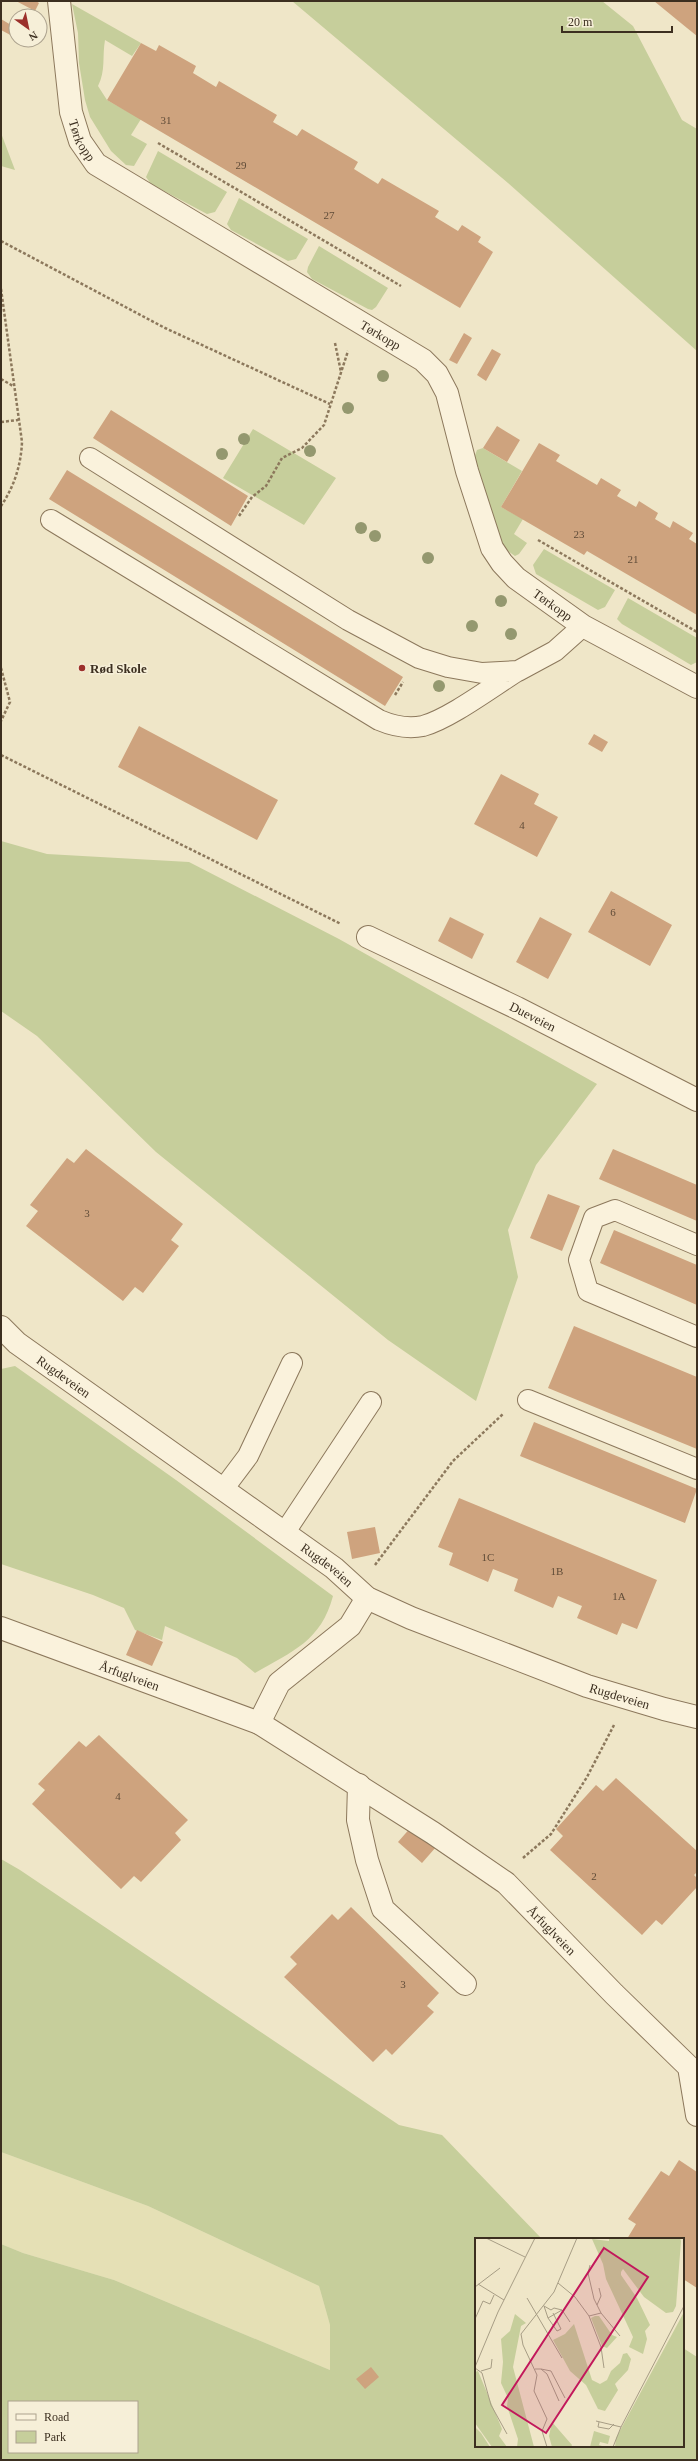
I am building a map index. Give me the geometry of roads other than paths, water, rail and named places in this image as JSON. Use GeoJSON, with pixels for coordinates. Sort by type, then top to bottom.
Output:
{"type":"FeatureCollection","features":[{"type":"Feature","properties":{"kind":"street","name":"Tørkopp"},"geometry":{"type":"LineString","coordinates":[[59,1],[71,112],[80,141],[96,164],[359,320],[423,360],[437,374],[447,393],[467,471],[492,548],[516,578],[583,626],[697,687]]}},
{"type":"Feature","properties":{"kind":"street","name":"Dueveien"},"geometry":{"type":"LineString","coordinates":[[368,937],[517,1008],[697,1100]]}},
{"type":"Feature","properties":{"kind":"street","name":"Rugdeveien"},"geometry":{"type":"LineString","coordinates":[[1,1327],[17,1343],[224,1488],[334,1568],[362,1595],[411,1618],[587,1686],[628,1699],[697,1717]]}},
{"type":"Feature","properties":{"kind":"street"},"geometry":{"type":"LineString","coordinates":[[259,1723],[279,1683],[350,1626],[362,1595]]}},
{"type":"Feature","properties":{"kind":"street","name":"Årfuglveien"},"geometry":{"type":"LineString","coordinates":[[1,1628],[259,1723],[359,1785],[506,1883],[614,1994],[689,2067],[697,2115]]}},
{"type":"Feature","properties":{"kind":"street"},"geometry":{"type":"LineString","coordinates":[[359,1785],[358,1820],[367,1860],[383,1909],[465,1984]]}},
{"type":"Feature","properties":{"kind":"lane"},"geometry":{"type":"LineString","coordinates":[[90,458],[348,620],[419,658],[448,667],[482,674],[518,671]]}},
{"type":"Feature","properties":{"kind":"lane"},"geometry":{"type":"LineString","coordinates":[[51,520],[379,720],[393,726],[423,726],[438,720],[518,671],[555,651],[583,626]]}},
{"type":"Feature","properties":{"kind":"lane"},"geometry":{"type":"LineString","coordinates":[[697,1245],[615,1210],[594,1218],[579,1260],[588,1291],[697,1337]]}},
{"type":"Feature","properties":{"kind":"lane"},"geometry":{"type":"LineString","coordinates":[[224,1488],[248,1456],[292,1363]]}},
{"type":"Feature","properties":{"kind":"lane"},"geometry":{"type":"LineString","coordinates":[[528,1400],[697,1469]]}},
{"type":"Feature","properties":{"kind":"lane"},"geometry":{"type":"LineString","coordinates":[[285,1532],[371,1402]]}},
{"type":"Feature","properties":{"kind":"place","name":"Rød Skole"},"geometry":{"type":"Point","coordinates":[82,668]}}]}
